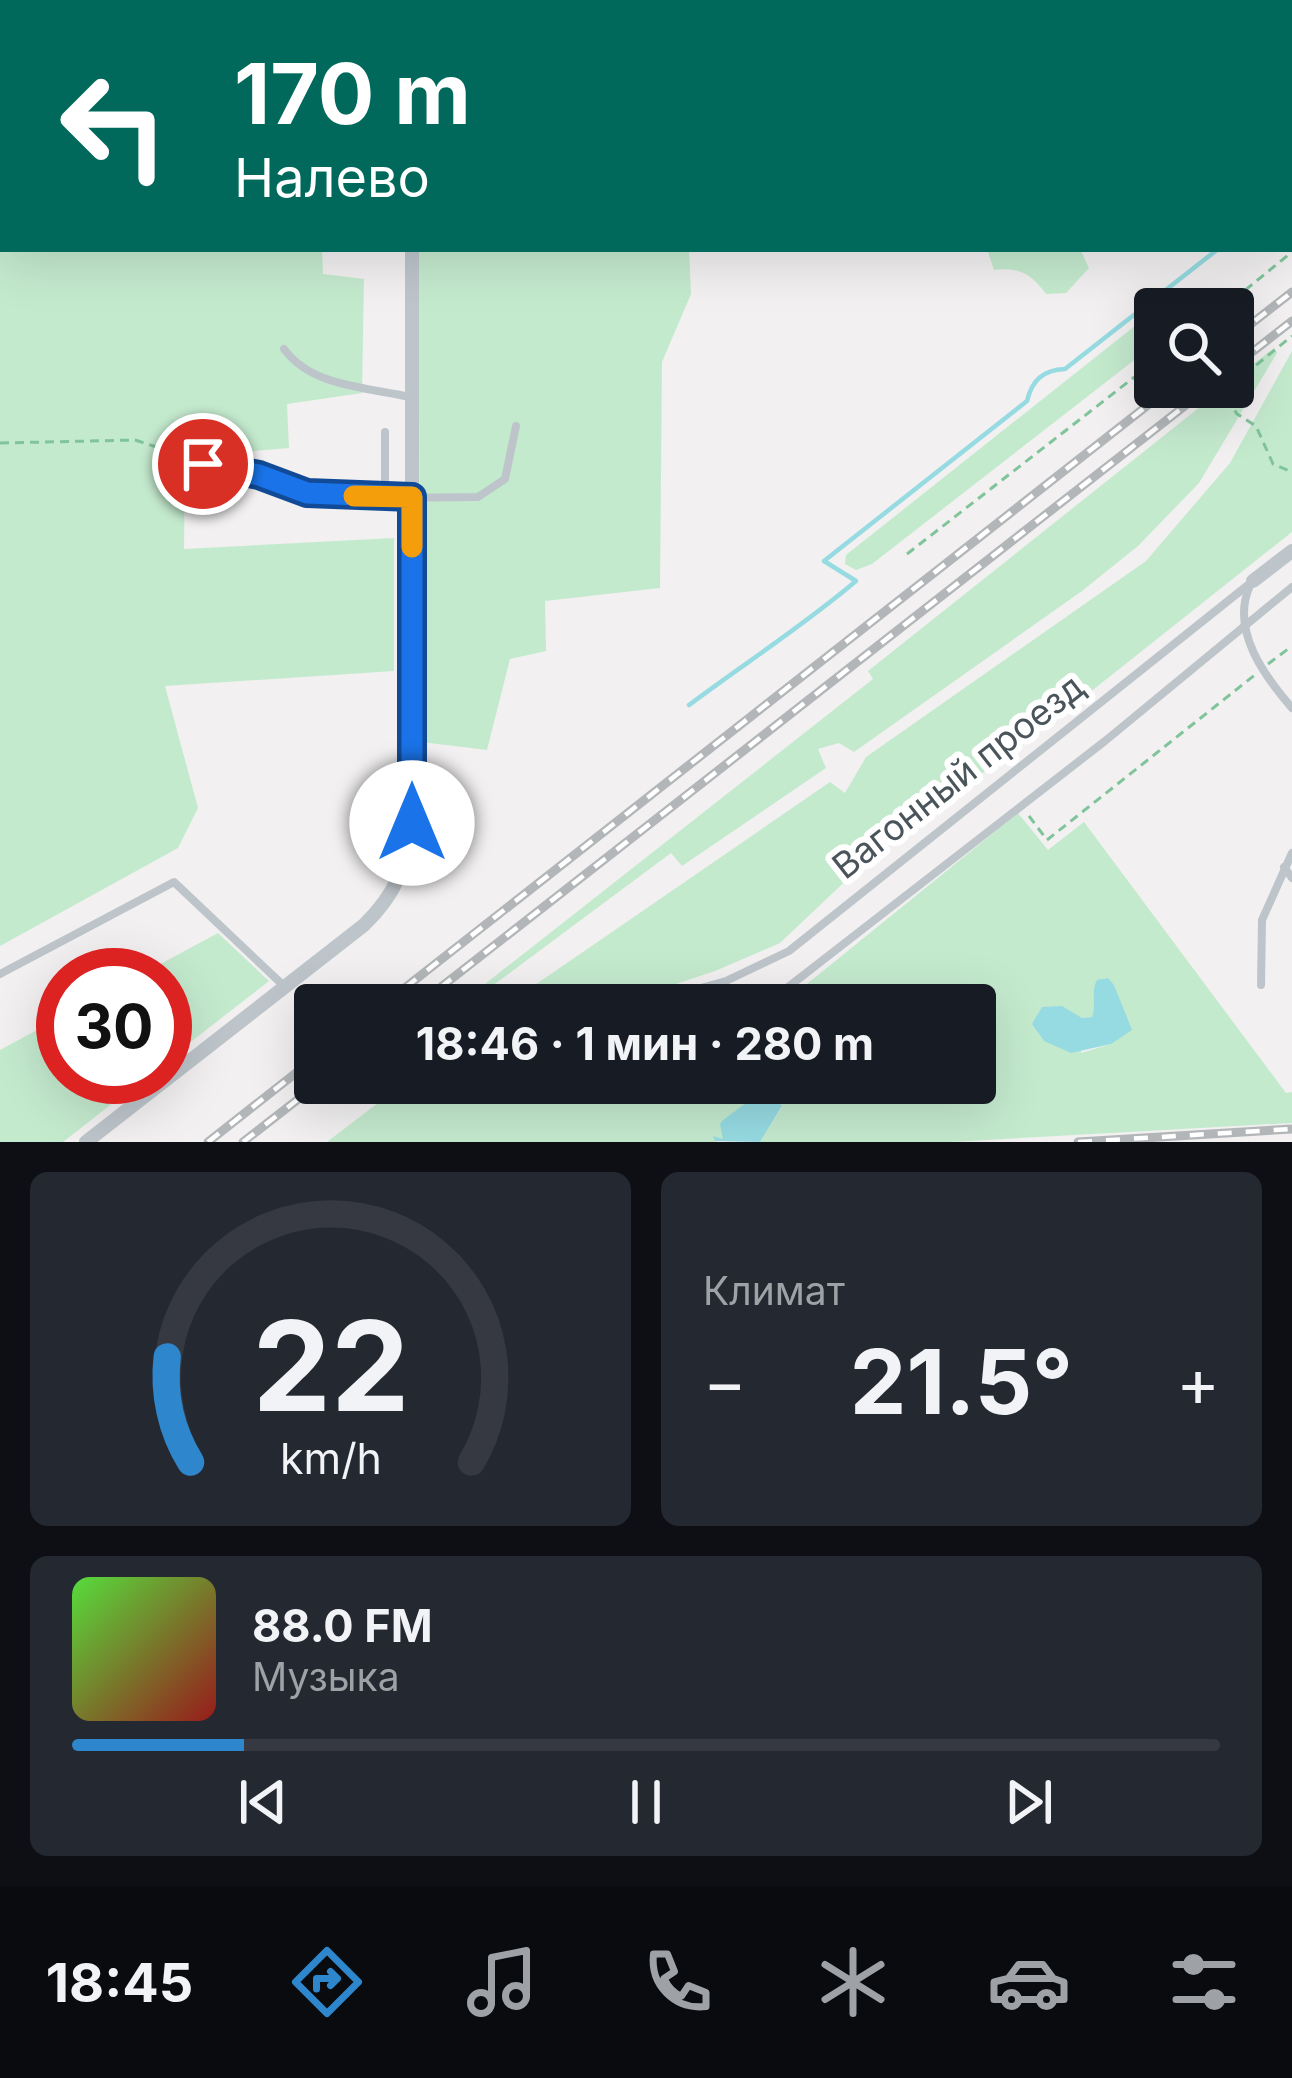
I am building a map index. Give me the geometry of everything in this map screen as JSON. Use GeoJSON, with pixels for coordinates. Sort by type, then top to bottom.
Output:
{"type":"FeatureCollection","features":[{"type":"Feature","properties":{"kind":"street"},"geometry":{"type":"LineString","coordinates":[[86,1142],[387,904],[400,882],[412,823],[412,252]]}},
{"type":"Feature","properties":{"kind":"street","name":"Вагонный проезд"},"geometry":{"type":"LineString","coordinates":[[1253,581],[1292,551]]}},
{"type":"Feature","properties":{"kind":"lane"},"geometry":{"type":"LineString","coordinates":[[284,349],[312,376],[412,397]]}},
{"type":"Feature","properties":{"kind":"lane"},"geometry":{"type":"LineString","coordinates":[[203,464],[259,475],[307,493],[478,497],[505,479],[516,426]]}},
{"type":"Feature","properties":{"kind":"lane"},"geometry":{"type":"LineString","coordinates":[[385,432],[385,498]]}},
{"type":"Feature","properties":{"kind":"lane"},"geometry":{"type":"LineString","coordinates":[[1253,581],[1246,595],[1245,624],[1262,669],[1292,708]]}},
{"type":"Feature","properties":{"kind":"lane","name":"Вагонный проезд"},"geometry":{"type":"LineString","coordinates":[[711,984],[749,973],[789,951],[1253,581]]}},
{"type":"Feature","properties":{"kind":"lane","name":"Вагонный проезд"},"geometry":{"type":"LineString","coordinates":[[792,984],[1292,587]]}},
{"type":"Feature","properties":{"kind":"lane"},"geometry":{"type":"LineString","coordinates":[[1262,985],[1262,920],[1292,853]]}},
{"type":"Feature","properties":{"kind":"lane"},"geometry":{"type":"LineString","coordinates":[[1284,867],[1292,878]]}},
{"type":"Feature","properties":{"kind":"lane"},"geometry":{"type":"LineString","coordinates":[[0,974],[174,882],[285,987]]}},
{"type":"Feature","properties":{"kind":"path"},"geometry":{"type":"LineString","coordinates":[[1248,288],[1292,252]]}},
{"type":"Feature","properties":{"kind":"path"},"geometry":{"type":"LineString","coordinates":[[1254,367],[1292,336]]}},
{"type":"Feature","properties":{"kind":"path"},"geometry":{"type":"LineString","coordinates":[[907,554],[1134,378]]}},
{"type":"Feature","properties":{"kind":"path"},"geometry":{"type":"LineString","coordinates":[[1234,408],[1256,426],[1273,464],[1292,472]]}},
{"type":"Feature","properties":{"kind":"path"},"geometry":{"type":"LineString","coordinates":[[0,442],[135,440],[203,464]]}},
{"type":"Feature","properties":{"kind":"path"},"geometry":{"type":"LineString","coordinates":[[1021,805],[1047,840],[1292,646]]}},
{"type":"Feature","properties":{"kind":"green space"},"geometry":{"type":"Polygon","coordinates":[[[0,252],[322,252],[323,274],[364,279],[362,393],[287,404],[289,448],[185,457],[184,549],[394,538],[394,671],[165,686],[198,808],[178,848],[0,946],[0,252]]]}},
{"type":"Feature","properties":{"kind":"green space"},"geometry":{"type":"Polygon","coordinates":[[[418,252],[689,252],[691,294],[662,362],[660,588],[545,601],[546,651],[510,659],[487,750],[421,742],[418,252]]]}},
{"type":"Feature","properties":{"kind":"green space"},"geometry":{"type":"Polygon","coordinates":[[[988,252],[1081,252],[1089,268],[1066,293],[1046,294],[1024,273],[994,270],[988,252]]]}},
{"type":"Feature","properties":{"kind":"green space"},"geometry":{"type":"Polygon","coordinates":[[[1134,327],[1134,360],[872,564],[856,570],[845,564],[846,555],[1134,327]]]}},
{"type":"Feature","properties":{"kind":"green space"},"geometry":{"type":"Polygon","coordinates":[[[1274,348],[1277,353],[1254,391],[1254,364],[1274,348]]]}},
{"type":"Feature","properties":{"kind":"green space"},"geometry":{"type":"Polygon","coordinates":[[[1292,351],[1292,532],[1026,743],[949,796],[877,837],[874,854],[780,943],[676,984],[537,984],[830,782],[845,793],[866,757],[1146,561],[1230,463],[1292,351]]]}},
{"type":"Feature","properties":{"kind":"green space"},"geometry":{"type":"Polygon","coordinates":[[[1199,408],[1244,408],[1199,483],[1138,546],[1082,591],[854,752],[839,743],[818,749],[826,768],[682,866],[671,853],[495,984],[485,984],[873,679],[868,671],[1199,408]]]}},
{"type":"Feature","properties":{"kind":"green space"},"geometry":{"type":"Polygon","coordinates":[[[1018,813],[1048,850],[1084,822],[1286,1093],[1292,1092],[1292,1123],[950,1142],[760,1142],[780,1104],[996,1104],[996,984],[807,984],[1018,813]],[[1114,985],[1092,1017],[1082,1018],[1081,1053],[1111,1044],[1121,1006],[1114,985]]]}},
{"type":"Feature","properties":{"kind":"green space"},"geometry":{"type":"Polygon","coordinates":[[[218,933],[269,981],[192,1041],[192,948],[218,933]]]}},
{"type":"Feature","properties":{"kind":"green space"},"geometry":{"type":"Polygon","coordinates":[[[36,1031],[36,1104],[112,1104],[63,1142],[0,1142],[0,1050],[36,1031]]]}},
{"type":"Feature","properties":{"kind":"green space"},"geometry":{"type":"Polygon","coordinates":[[[377,1104],[761,1104],[723,1134],[723,1140],[714,1138],[717,1142],[327,1142],[377,1104]]]}},
{"type":"Feature","properties":{"kind":"water"},"geometry":{"type":"Polygon","coordinates":[[[1108,978],[1132,1030],[1111,1044],[1071,1053],[1044,1041],[1032,1024],[1042,1007],[1062,1006],[1082,1018],[1092,1017],[1097,980],[1108,978]]]}},
{"type":"Feature","properties":{"kind":"water"},"geometry":{"type":"Polygon","coordinates":[[[745,1104],[782,1106],[760,1142],[715,1141],[713,1136],[723,1139],[723,1120],[745,1104]]]}},
{"type":"Feature","properties":{"kind":"waterway"},"geometry":{"type":"LineString","coordinates":[[689,705],[856,581],[824,561],[1027,401],[1040,378],[1065,369],[1214,252]]}},
{"type":"Feature","properties":{"kind":"railway"},"geometry":{"type":"LineString","coordinates":[[1254,322],[1292,292]]}},
{"type":"Feature","properties":{"kind":"railway"},"geometry":{"type":"LineString","coordinates":[[1254,351],[1292,321]]}},
{"type":"Feature","properties":{"kind":"railway"},"geometry":{"type":"LineString","coordinates":[[410,984],[1144,408]]}},
{"type":"Feature","properties":{"kind":"railway"},"geometry":{"type":"LineString","coordinates":[[445,984],[1182,408]]}},
{"type":"Feature","properties":{"kind":"railway"},"geometry":{"type":"LineString","coordinates":[[208,1142],[294,1074]]}},
{"type":"Feature","properties":{"kind":"railway"},"geometry":{"type":"LineString","coordinates":[[243,1142],[294,1102]]}},
{"type":"Feature","properties":{"kind":"railway"},"geometry":{"type":"LineString","coordinates":[[1078,1142],[1292,1129]]}},
{"type":"Feature","properties":{"kind":"slow traffic"},"geometry":{"type":"LineString","coordinates":[[354,496],[412,497],[412,547]]}},
{"type":"Feature","properties":{"kind":"route"},"geometry":{"type":"LineString","coordinates":[[203,464],[259,475],[307,493],[412,497],[412,823]]}}]}
